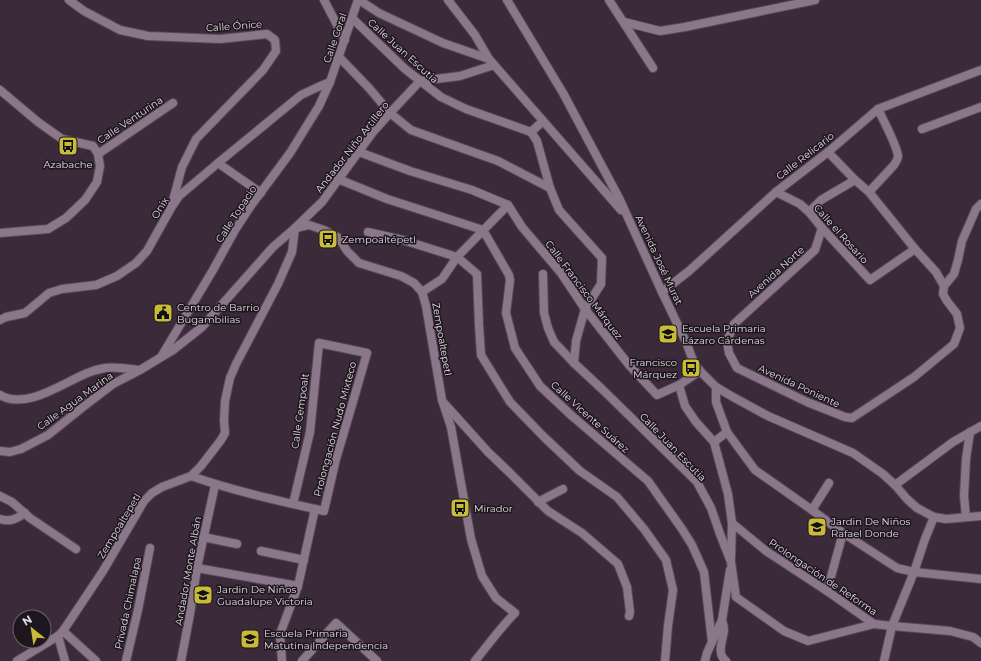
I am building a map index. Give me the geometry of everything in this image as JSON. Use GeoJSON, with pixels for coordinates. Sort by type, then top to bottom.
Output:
{"type":"FeatureCollection","features":[{"type":"Feature","properties":{"kind":"street","name":"Calle Ónice"},"geometry":{"type":"LineString","coordinates":[[69,0],[90,14],[120,30],[148,36],[220,39],[267,34],[275,40],[276,51],[263,70],[196,139],[182,167],[172,208]]}},
{"type":"Feature","properties":{"kind":"street"},"geometry":{"type":"LineString","coordinates":[[324,0],[345,40]]}},
{"type":"Feature","properties":{"kind":"street"},"geometry":{"type":"LineString","coordinates":[[359,0],[379,13],[414,30],[491,62]]}},
{"type":"Feature","properties":{"kind":"street","name":"Calle Coral"},"geometry":{"type":"LineString","coordinates":[[330,82],[359,0]]}},
{"type":"Feature","properties":{"kind":"street"},"geometry":{"type":"LineString","coordinates":[[448,0],[475,35],[491,62],[627,216]]}},
{"type":"Feature","properties":{"kind":"street"},"geometry":{"type":"LineString","coordinates":[[609,0],[653,68]]}},
{"type":"Feature","properties":{"kind":"street"},"geometry":{"type":"LineString","coordinates":[[624,22],[660,31],[815,0]]}},
{"type":"Feature","properties":{"kind":"street","name":"Avenida José Murat"},"geometry":{"type":"LineString","coordinates":[[509,1],[563,93],[619,198],[686,342],[694,363],[700,371],[716,387],[733,398],[768,416],[853,453],[883,474],[917,508],[934,517],[946,519],[981,516]]}},
{"type":"Feature","properties":{"kind":"street","name":"Calle Juan Escutia"},"geometry":{"type":"LineString","coordinates":[[352,18],[405,69],[441,97],[466,109],[531,132]]}},
{"type":"Feature","properties":{"kind":"street"},"geometry":{"type":"LineString","coordinates":[[339,58],[369,88],[390,113],[411,130],[498,161],[550,188]]}},
{"type":"Feature","properties":{"kind":"street"},"geometry":{"type":"LineString","coordinates":[[420,80],[460,76],[491,62]]}},
{"type":"Feature","properties":{"kind":"street","name":"Calle Relicario"},"geometry":{"type":"LineString","coordinates":[[662,292],[689,271],[776,192],[828,152],[878,109],[981,70]]}},
{"type":"Feature","properties":{"kind":"street","name":"Andador Niño Artillero"},"geometry":{"type":"LineString","coordinates":[[160,358],[173,350],[202,327],[273,247],[322,202],[374,132],[420,80]]}},
{"type":"Feature","properties":{"kind":"street","name":"Onix"},"geometry":{"type":"LineString","coordinates":[[0,320],[6,317],[25,313],[49,293],[62,289],[96,285],[117,276],[136,262],[147,251],[180,196],[301,95],[330,82]]}},
{"type":"Feature","properties":{"kind":"street","name":"Calle Topacio"},"geometry":{"type":"LineString","coordinates":[[160,358],[213,270],[235,230],[290,153],[318,106],[330,82]]}},
{"type":"Feature","properties":{"kind":"street"},"geometry":{"type":"LineString","coordinates":[[0,90],[38,122],[62,139],[93,146],[98,154],[100,166],[97,182],[85,200],[66,218],[48,229],[0,233]]}},
{"type":"Feature","properties":{"kind":"street","name":"Calle Venturina"},"geometry":{"type":"LineString","coordinates":[[98,154],[174,103]]}},
{"type":"Feature","properties":{"kind":"street"},"geometry":{"type":"LineString","coordinates":[[922,129],[981,108]]}},
{"type":"Feature","properties":{"kind":"street"},"geometry":{"type":"LineString","coordinates":[[869,192],[894,165],[898,156],[878,109]]}},
{"type":"Feature","properties":{"kind":"street"},"geometry":{"type":"LineString","coordinates":[[543,121],[531,132],[537,141],[550,188],[559,210],[602,258],[600,284],[585,309],[576,341],[574,363]]}},
{"type":"Feature","properties":{"kind":"street"},"geometry":{"type":"LineString","coordinates":[[359,152],[410,171],[472,190],[508,205],[457,257],[442,279],[422,292]]}},
{"type":"Feature","properties":{"kind":"street","name":"Avenida Poniente"},"geometry":{"type":"LineString","coordinates":[[734,324],[727,341],[728,353],[737,368],[807,402],[845,417],[852,418],[914,377],[954,344],[960,328],[957,314],[943,294],[944,286],[936,272],[869,192],[828,152]]}},
{"type":"Feature","properties":{"kind":"street"},"geometry":{"type":"LineString","coordinates":[[218,163],[261,193]]}},
{"type":"Feature","properties":{"kind":"street"},"geometry":{"type":"LineString","coordinates":[[338,179],[387,199],[483,230]]}},
{"type":"Feature","properties":{"kind":"street"},"geometry":{"type":"LineString","coordinates":[[809,212],[821,200],[855,180]]}},
{"type":"Feature","properties":{"kind":"street","name":"Calle el Rosario"},"geometry":{"type":"LineString","coordinates":[[776,192],[800,204],[809,212],[870,280],[916,249]]}},
{"type":"Feature","properties":{"kind":"street"},"geometry":{"type":"LineString","coordinates":[[944,286],[954,274],[962,241],[976,209],[981,204]]}},
{"type":"Feature","properties":{"kind":"street","name":"Calle Francisco Márquez"},"geometry":{"type":"LineString","coordinates":[[508,205],[522,227],[561,273],[585,309],[629,365],[657,395],[679,385],[700,371]]}},
{"type":"Feature","properties":{"kind":"street","name":"Zempoaltepetl"},"geometry":{"type":"LineString","coordinates":[[60,633],[103,571],[144,501],[152,492],[162,486],[191,476],[212,453],[221,440],[225,433],[225,401],[230,378],[278,284],[292,252],[295,228],[309,225],[324,230],[339,238],[347,250],[359,263],[401,276],[414,283],[422,292],[426,306],[442,400],[450,427],[471,539],[478,558],[482,576],[496,598],[515,613],[500,629],[475,661]]}},
{"type":"Feature","properties":{"kind":"street","name":"Avenida Norte"},"geometry":{"type":"LineString","coordinates":[[734,324],[815,250],[822,228]]}},
{"type":"Feature","properties":{"kind":"street","name":"Calle Vicente Suárez"},"geometry":{"type":"LineString","coordinates":[[483,230],[509,274],[510,280],[506,313],[515,348],[540,386],[572,416],[648,481],[692,545],[704,572],[712,642]]}},
{"type":"Feature","properties":{"kind":"street"},"geometry":{"type":"LineString","coordinates":[[368,232],[403,240],[457,257],[477,274],[481,355],[510,402],[580,471],[617,497],[644,529],[666,560],[673,590],[665,661]]}},
{"type":"Feature","properties":{"kind":"street","name":"Calle Juan Escutia"},"geometry":{"type":"LineString","coordinates":[[543,274],[544,313],[554,342],[697,482],[711,508],[731,562]]}},
{"type":"Feature","properties":{"kind":"street","name":"Calle Cempoalt"},"geometry":{"type":"LineString","coordinates":[[294,504],[310,432],[319,343],[366,353]]}},
{"type":"Feature","properties":{"kind":"street","name":"Prolongación Nudo Mixteco"},"geometry":{"type":"LineString","coordinates":[[282,661],[280,634],[298,586],[304,560],[336,459],[366,353]]}},
{"type":"Feature","properties":{"kind":"street","name":"Calle Agua Marina"},"geometry":{"type":"LineString","coordinates":[[0,451],[10,452],[21,449],[48,435],[83,406],[114,384],[160,358]]}},
{"type":"Feature","properties":{"kind":"street"},"geometry":{"type":"LineString","coordinates":[[0,395],[5,398],[19,400],[40,396],[90,372],[107,367],[140,370]]}},
{"type":"Feature","properties":{"kind":"street"},"geometry":{"type":"LineString","coordinates":[[679,385],[685,406],[696,422],[714,442],[728,494],[732,523],[731,562],[722,620],[705,661]]}},
{"type":"Feature","properties":{"kind":"street"},"geometry":{"type":"LineString","coordinates":[[716,387],[716,402],[727,432],[755,470],[843,533],[897,568],[914,572],[980,580]]}},
{"type":"Feature","properties":{"kind":"street"},"geometry":{"type":"LineString","coordinates":[[442,400],[488,452],[538,502],[548,511],[582,533],[618,564],[627,587],[630,612],[629,616]]}},
{"type":"Feature","properties":{"kind":"street"},"geometry":{"type":"LineString","coordinates":[[895,485],[953,442],[981,426]]}},
{"type":"Feature","properties":{"kind":"street"},"geometry":{"type":"LineString","coordinates":[[714,442],[727,432]]}},
{"type":"Feature","properties":{"kind":"street"},"geometry":{"type":"LineString","coordinates":[[966,517],[964,496],[966,460],[970,432]]}},
{"type":"Feature","properties":{"kind":"street"},"geometry":{"type":"LineString","coordinates":[[191,476],[215,485],[319,510]]}},
{"type":"Feature","properties":{"kind":"street"},"geometry":{"type":"LineString","coordinates":[[812,510],[829,484]]}},
{"type":"Feature","properties":{"kind":"street","name":"Andador Monte Albán"},"geometry":{"type":"LineString","coordinates":[[181,661],[197,568],[215,485]]}},
{"type":"Feature","properties":{"kind":"street"},"geometry":{"type":"LineString","coordinates":[[538,502],[564,489]]}},
{"type":"Feature","properties":{"kind":"street"},"geometry":{"type":"LineString","coordinates":[[0,496],[12,502],[30,518],[76,549]]}},
{"type":"Feature","properties":{"kind":"street"},"geometry":{"type":"LineString","coordinates":[[0,519],[8,521],[25,513]]}},
{"type":"Feature","properties":{"kind":"street"},"geometry":{"type":"LineString","coordinates":[[884,661],[892,626],[934,517]]}},
{"type":"Feature","properties":{"kind":"street","name":"Prolongación de Reforma"},"geometry":{"type":"LineString","coordinates":[[732,523],[766,552],[827,591],[874,624],[950,631],[973,637],[981,643]]}},
{"type":"Feature","properties":{"kind":"street"},"geometry":{"type":"LineString","coordinates":[[827,591],[843,533]]}},
{"type":"Feature","properties":{"kind":"street"},"geometry":{"type":"LineString","coordinates":[[203,537],[237,544]]}},
{"type":"Feature","properties":{"kind":"street","name":"Privada Chimalapa"},"geometry":{"type":"LineString","coordinates":[[126,661],[150,548]]}},
{"type":"Feature","properties":{"kind":"street"},"geometry":{"type":"LineString","coordinates":[[261,551],[304,560]]}},
{"type":"Feature","properties":{"kind":"street"},"geometry":{"type":"LineString","coordinates":[[731,562],[736,597],[784,631],[808,641],[874,624]]}},
{"type":"Feature","properties":{"kind":"street"},"geometry":{"type":"LineString","coordinates":[[197,568],[298,586]]}},
{"type":"Feature","properties":{"kind":"street"},"geometry":{"type":"LineString","coordinates":[[722,620],[724,628],[720,653],[726,661]]}},
{"type":"Feature","properties":{"kind":"street"},"geometry":{"type":"LineString","coordinates":[[302,661],[336,623],[377,661]]}},
{"type":"Feature","properties":{"kind":"street"},"geometry":{"type":"LineString","coordinates":[[17,661],[60,633]]}},
{"type":"Feature","properties":{"kind":"street"},"geometry":{"type":"LineString","coordinates":[[60,633],[65,661]]}},
{"type":"Feature","properties":{"kind":"street"},"geometry":{"type":"LineString","coordinates":[[60,633],[96,661]]}},
{"type":"Feature","properties":{"kind":"place","name":"Azabache"},"geometry":{"type":"Point","coordinates":[68,146]}},
{"type":"Feature","properties":{"kind":"place","name":"Zempoaltépetl"},"geometry":{"type":"Point","coordinates":[328,239]}},
{"type":"Feature","properties":{"kind":"place","name":"Centro de Barrio Bugambilias"},"geometry":{"type":"Point","coordinates":[163,313]}},
{"type":"Feature","properties":{"kind":"place","name":"Escuela Primaria Lázaro Cárdenas"},"geometry":{"type":"Point","coordinates":[668,334]}},
{"type":"Feature","properties":{"kind":"place","name":"Francisco Márquez"},"geometry":{"type":"Point","coordinates":[691,368]}},
{"type":"Feature","properties":{"kind":"place","name":"Mirador"},"geometry":{"type":"Point","coordinates":[460,508]}},
{"type":"Feature","properties":{"kind":"place","name":"Jardin De Niños Rafael Donde"},"geometry":{"type":"Point","coordinates":[817,527]}},
{"type":"Feature","properties":{"kind":"place","name":"Jardin De Niños Guadalupe Victoria"},"geometry":{"type":"Point","coordinates":[203,595]}},
{"type":"Feature","properties":{"kind":"place","name":"Escuela Primaria Matutina Independencia"},"geometry":{"type":"Point","coordinates":[250,639]}}]}
